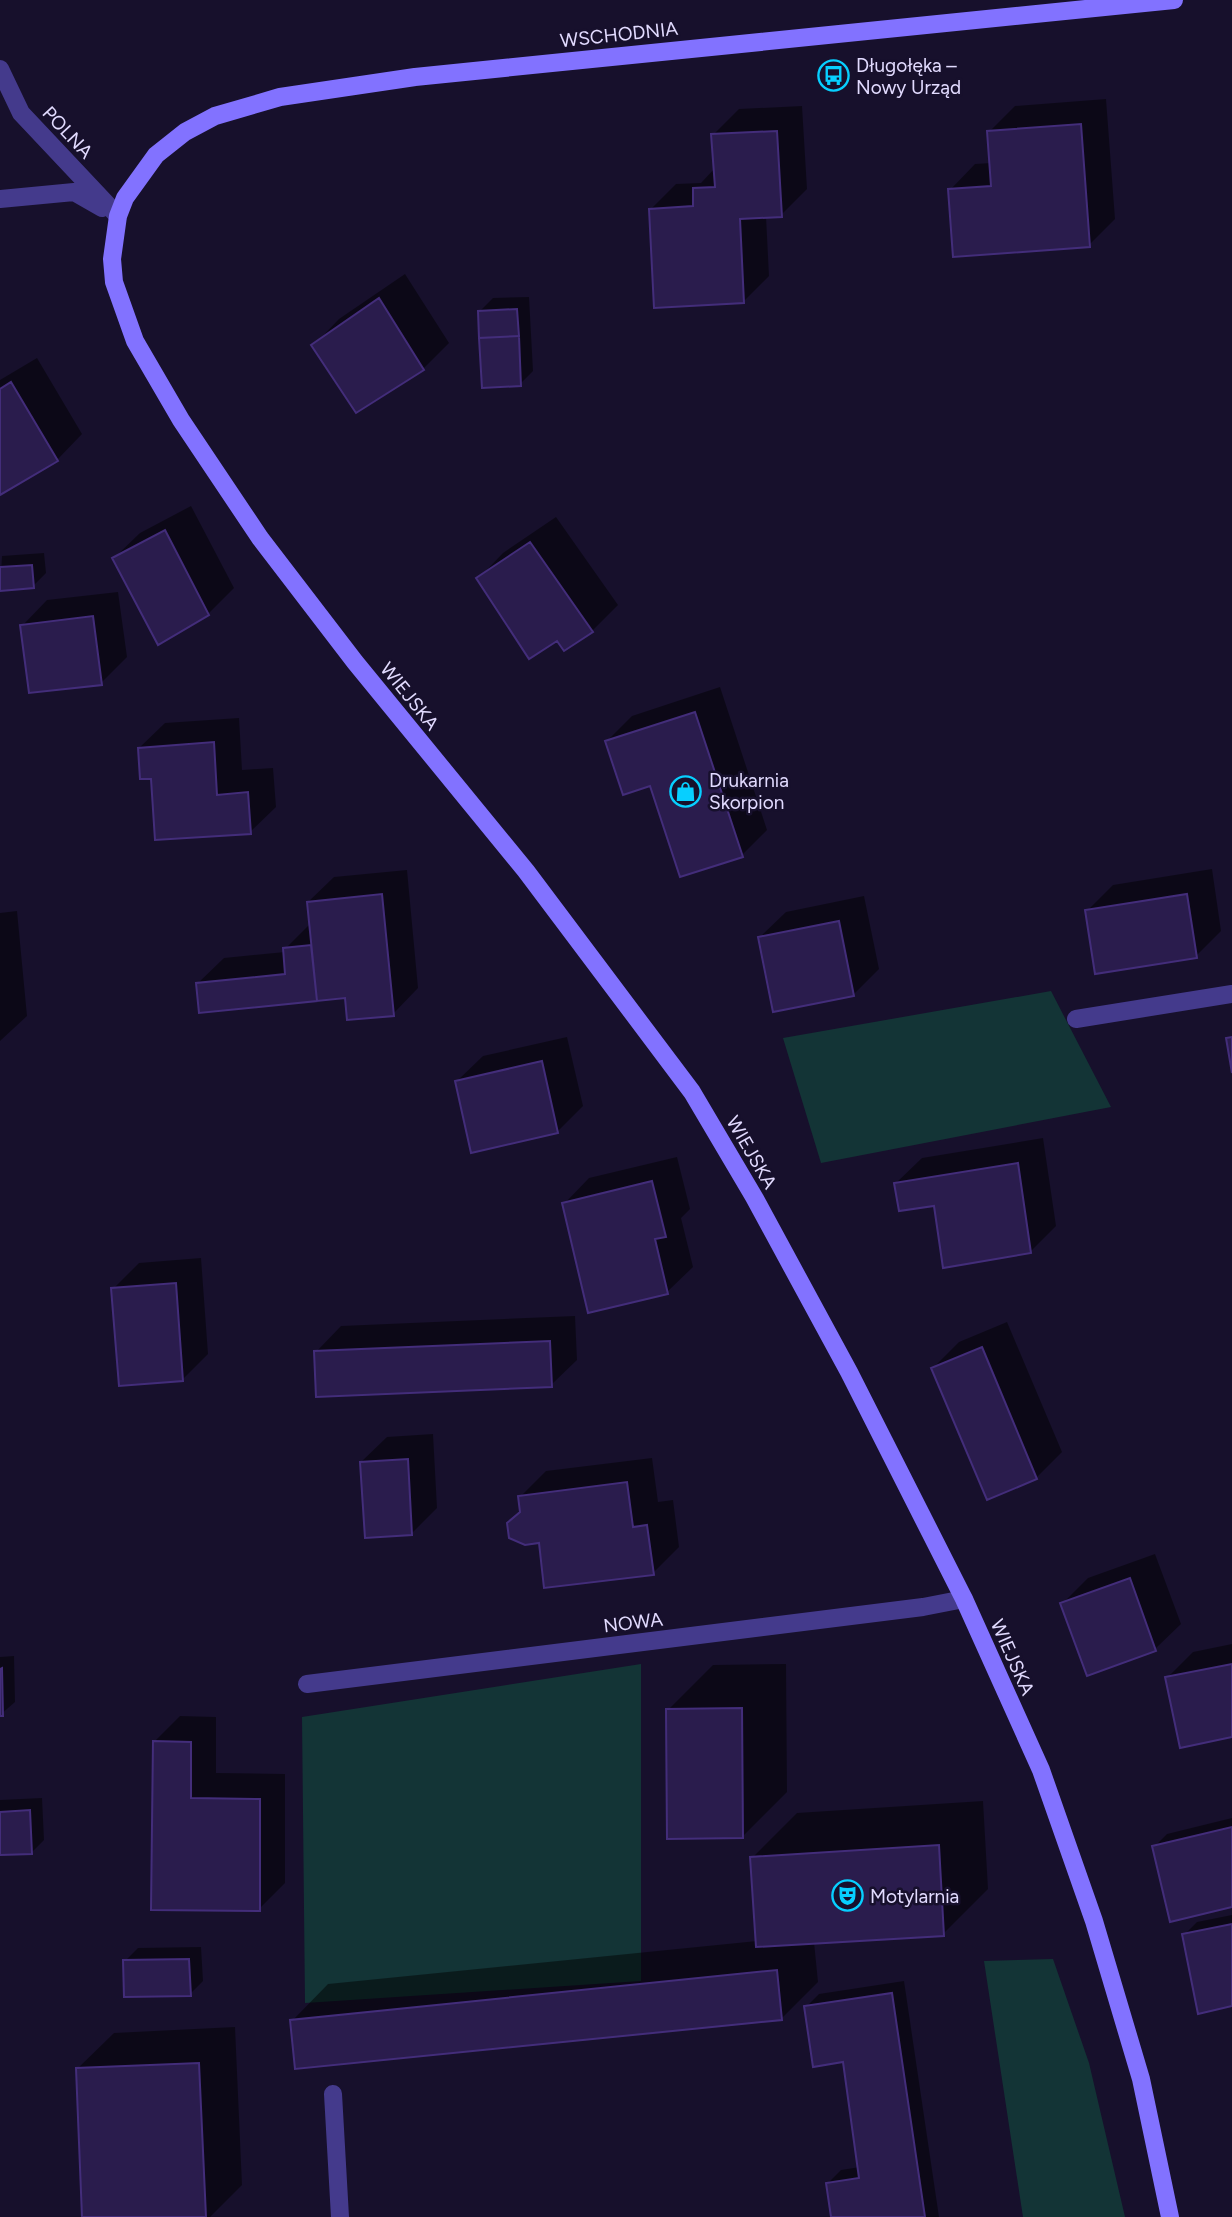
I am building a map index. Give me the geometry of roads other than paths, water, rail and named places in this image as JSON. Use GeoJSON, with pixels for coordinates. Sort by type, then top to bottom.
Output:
{"type":"FeatureCollection","features":[{"type":"Feature","properties":{"kind":"street","name":"WSCHODNIA"},"geometry":{"type":"LineString","coordinates":[[118,216],[125,198],[144,169],[169,143],[215,116],[280,97],[415,77],[1174,0]]}},
{"type":"Feature","properties":{"kind":"street","name":"POLNA"},"geometry":{"type":"LineString","coordinates":[[0,69],[21,113],[118,216]]}},
{"type":"Feature","properties":{"kind":"street"},"geometry":{"type":"LineString","coordinates":[[0,199],[74,192],[118,216]]}},
{"type":"Feature","properties":{"kind":"street","name":"WIEJSKA"},"geometry":{"type":"LineString","coordinates":[[118,216],[112,259],[114,282],[135,341],[181,420],[260,538],[355,662],[526,871],[692,1092],[754,1197],[849,1372],[964,1599],[1041,1770],[1094,1920],[1141,2078],[1171,2217]]}},
{"type":"Feature","properties":{"kind":"street"},"geometry":{"type":"LineString","coordinates":[[1076,1019],[1232,994]]}},
{"type":"Feature","properties":{"kind":"street","name":"NOWA"},"geometry":{"type":"LineString","coordinates":[[307,1684],[923,1607],[964,1599]]}},
{"type":"Feature","properties":{"kind":"street"},"geometry":{"type":"LineString","coordinates":[[333,2094],[340,2217]]}},
{"type":"Feature","properties":{"kind":"place","name":"Długołęka – Nowy Urząd"},"geometry":{"type":"Point","coordinates":[833,76]}},
{"type":"Feature","properties":{"kind":"place","name":"Drukarnia Skorpion"},"geometry":{"type":"Point","coordinates":[686,791]}},
{"type":"Feature","properties":{"kind":"place","name":"Motylarnia"},"geometry":{"type":"Point","coordinates":[847,1896]}}]}
